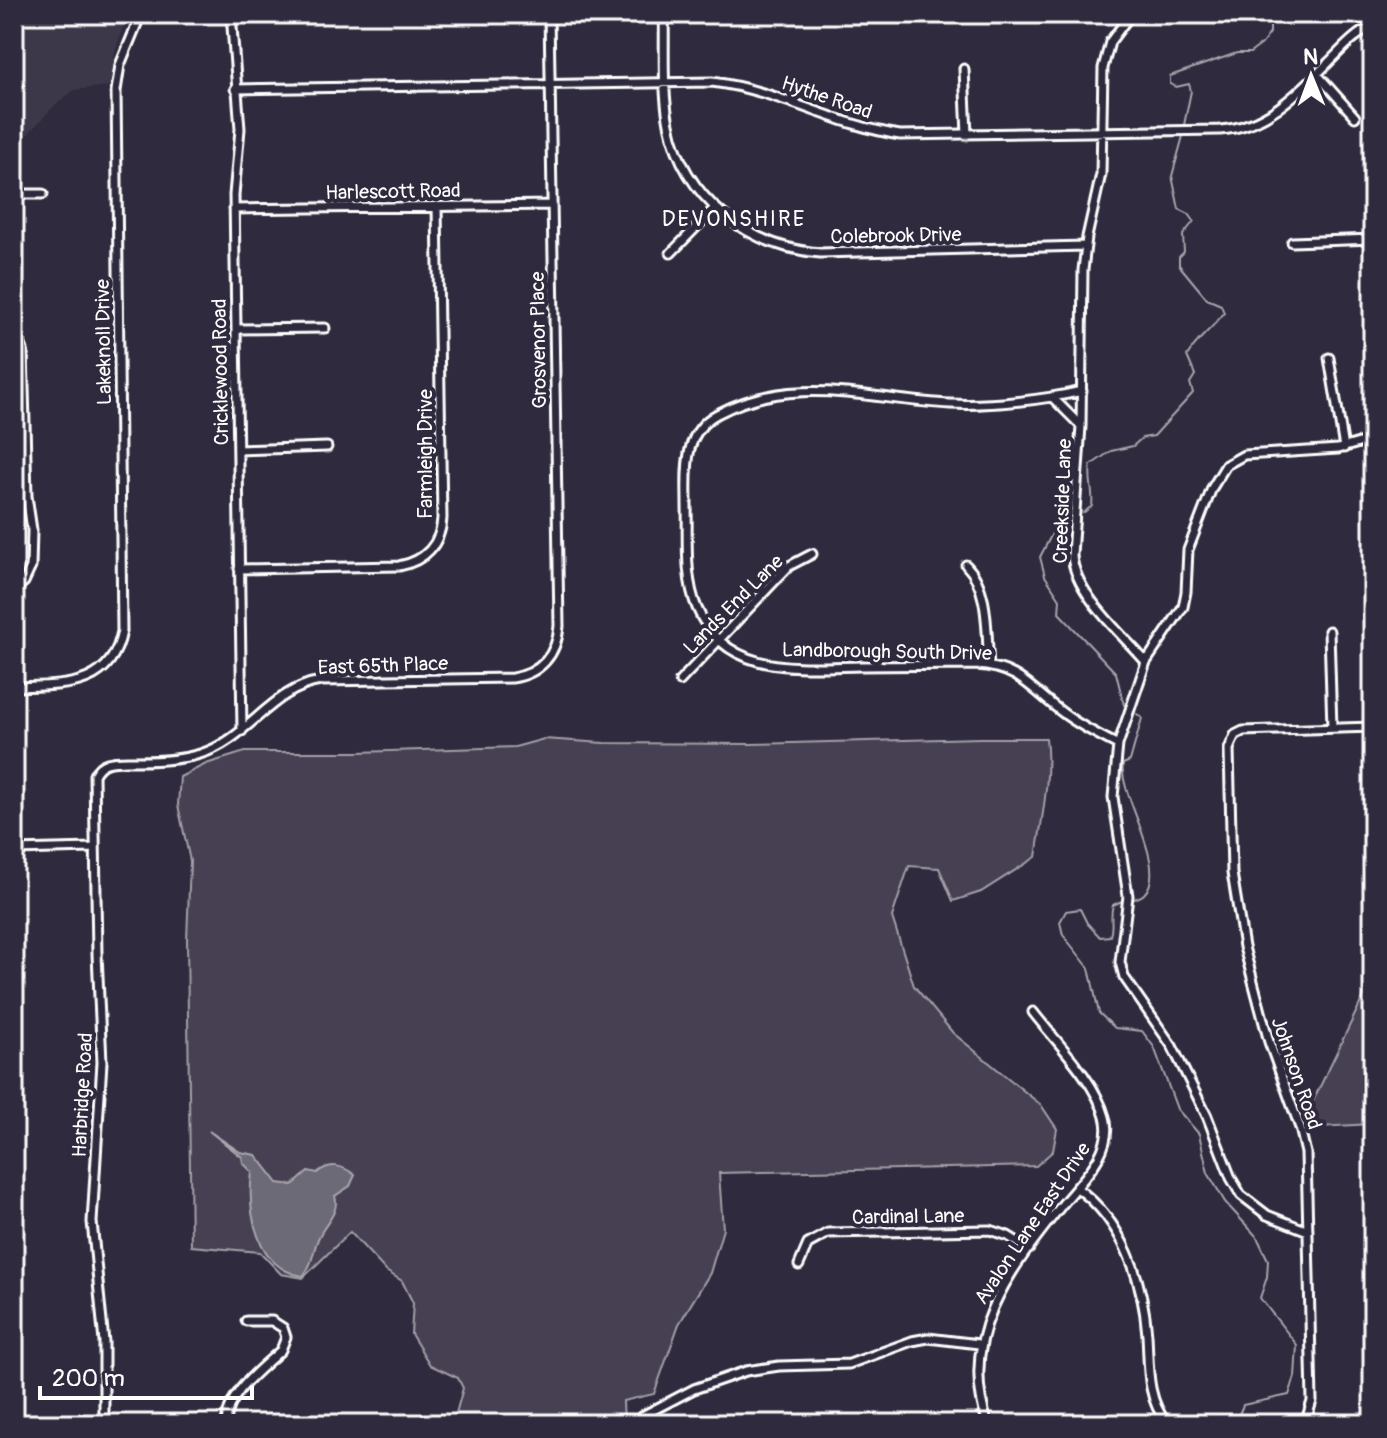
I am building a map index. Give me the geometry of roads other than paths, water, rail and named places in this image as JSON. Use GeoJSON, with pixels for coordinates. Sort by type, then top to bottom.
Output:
{"type":"FeatureCollection","features":[{"type":"Feature","properties":{"kind":"street","name":"Lakeknoll Drive"},"geometry":{"type":"LineString","coordinates":[[14,687],[77,683],[102,669],[116,650],[123,624],[116,91],[120,65],[141,14]]}},
{"type":"Feature","properties":{"kind":"street","name":"Cricklewood Road"},"geometry":{"type":"LineString","coordinates":[[231,14],[240,129],[234,209],[242,731]]}},
{"type":"Feature","properties":{"kind":"street","name":"Grosvenor Place"},"geometry":{"type":"LineString","coordinates":[[545,662],[554,649],[559,626],[549,14]]}},
{"type":"Feature","properties":{"kind":"street","name":"Colebrook Drive"},"geometry":{"type":"LineString","coordinates":[[664,14],[668,118],[676,147],[690,177],[715,208],[732,223],[760,239],[807,252],[1085,246]]}},
{"type":"Feature","properties":{"kind":"street","name":"Creekside Lane"},"geometry":{"type":"LineString","coordinates":[[1131,14],[1113,36],[1104,58],[1101,174],[1085,246],[1082,277],[1081,426],[1072,555],[1075,572],[1086,593],[1146,662]]}},
{"type":"Feature","properties":{"kind":"street","name":"Hythe Road"},"geometry":{"type":"LineString","coordinates":[[235,89],[712,82],[738,85],[880,132],[914,136],[1220,130],[1245,127],[1276,111],[1351,40],[1373,26]]}},
{"type":"Feature","properties":{"kind":"street"},"geometry":{"type":"LineString","coordinates":[[964,69],[967,135]]}},
{"type":"Feature","properties":{"kind":"street"},"geometry":{"type":"LineString","coordinates":[[1317,74],[1355,117]]}},
{"type":"Feature","properties":{"kind":"street"},"geometry":{"type":"LineString","coordinates":[[14,194],[43,194]]}},
{"type":"Feature","properties":{"kind":"street","name":"Harlescott Road"},"geometry":{"type":"LineString","coordinates":[[234,209],[551,205]]}},
{"type":"Feature","properties":{"kind":"street","name":"Farmleigh Drive"},"geometry":{"type":"LineString","coordinates":[[239,569],[399,566],[420,559],[437,540],[442,518],[437,206]]}},
{"type":"Feature","properties":{"kind":"street"},"geometry":{"type":"LineString","coordinates":[[671,253],[715,208]]}},
{"type":"Feature","properties":{"kind":"street"},"geometry":{"type":"LineString","coordinates":[[1292,242],[1373,239]]}},
{"type":"Feature","properties":{"kind":"street"},"geometry":{"type":"LineString","coordinates":[[14,327],[23,350],[27,496],[32,530],[31,569],[27,579],[14,590]]}},
{"type":"Feature","properties":{"kind":"street"},"geometry":{"type":"LineString","coordinates":[[236,329],[325,328]]}},
{"type":"Feature","properties":{"kind":"street"},"geometry":{"type":"LineString","coordinates":[[1329,358],[1344,448]]}},
{"type":"Feature","properties":{"kind":"street","name":"Landborough South Drive"},"geometry":{"type":"LineString","coordinates":[[1082,391],[1052,397],[963,405],[847,391],[808,391],[769,397],[710,418],[692,441],[687,460],[692,595],[703,619],[719,640],[749,659],[783,668],[989,666],[1024,679],[1065,714],[1118,745]]}},
{"type":"Feature","properties":{"kind":"street"},"geometry":{"type":"LineString","coordinates":[[1052,397],[1081,426]]}},
{"type":"Feature","properties":{"kind":"street"},"geometry":{"type":"LineString","coordinates":[[1308,1231],[1267,1215],[1241,1195],[1172,1046],[1122,971],[1120,956],[1128,896],[1113,804],[1113,771],[1118,745],[1146,662],[1183,607],[1189,546],[1215,482],[1226,465],[1251,454],[1344,448],[1373,439]]}},
{"type":"Feature","properties":{"kind":"street"},"geometry":{"type":"LineString","coordinates":[[238,450],[327,447]]}},
{"type":"Feature","properties":{"kind":"street","name":"Lands End Lane"},"geometry":{"type":"LineString","coordinates":[[680,681],[789,566],[812,554]]}},
{"type":"Feature","properties":{"kind":"street"},"geometry":{"type":"LineString","coordinates":[[966,565],[975,575],[981,591],[989,666]]}},
{"type":"Feature","properties":{"kind":"street"},"geometry":{"type":"LineString","coordinates":[[1329,631],[1332,728],[1373,727]]}},
{"type":"Feature","properties":{"kind":"street","name":"East 65th Place"},"geometry":{"type":"LineString","coordinates":[[99,767],[110,762],[188,758],[213,750],[242,731],[284,694],[314,682],[512,678],[525,676],[545,662]]}},
{"type":"Feature","properties":{"kind":"street","name":"Johnson Road"},"geometry":{"type":"LineString","coordinates":[[1305,1424],[1312,1401],[1308,1172],[1304,1143],[1256,997],[1235,894],[1229,749],[1235,735],[1250,730],[1332,728]]}},
{"type":"Feature","properties":{"kind":"street","name":"Harbridge Road"},"geometry":{"type":"LineString","coordinates":[[99,767],[94,780],[94,848],[102,1062],[92,1222],[104,1342],[104,1424]]}},
{"type":"Feature","properties":{"kind":"street"},"geometry":{"type":"LineString","coordinates":[[14,850],[94,848]]}},
{"type":"Feature","properties":{"kind":"street","name":"Avalon Lane East Drive"},"geometry":{"type":"LineString","coordinates":[[988,1424],[977,1380],[979,1344],[993,1305],[1029,1249],[1077,1188],[1099,1154],[1106,1133],[1105,1118],[1089,1084],[1033,1012]]}},
{"type":"Feature","properties":{"kind":"street"},"geometry":{"type":"LineString","coordinates":[[1077,1188],[1107,1215],[1129,1260],[1144,1311],[1151,1397],[1167,1424]]}},
{"type":"Feature","properties":{"kind":"street","name":"Cardinal Lane"},"geometry":{"type":"LineString","coordinates":[[799,1265],[808,1244],[828,1233],[990,1230],[1008,1236],[1029,1249]]}},
{"type":"Feature","properties":{"kind":"street"},"geometry":{"type":"LineString","coordinates":[[226,1424],[233,1398],[281,1350],[286,1340],[283,1328],[275,1322],[246,1321]]}},
{"type":"Feature","properties":{"kind":"street"},"geometry":{"type":"LineString","coordinates":[[642,1416],[694,1389],[746,1371],[849,1364],[928,1338],[979,1344]]}},
{"type":"Feature","properties":{"kind":"waterway"},"geometry":{"type":"LineString","coordinates":[[1184,125],[1191,91],[1189,84],[1176,87],[1170,84],[1170,76],[1237,53],[1250,53],[1270,33],[1270,21],[1274,14]]}},
{"type":"Feature","properties":{"kind":"waterway"},"geometry":{"type":"LineString","coordinates":[[1083,513],[1092,506],[1091,465],[1111,451],[1133,446],[1142,438],[1154,436],[1193,393],[1190,383],[1195,375],[1187,356],[1224,313],[1221,305],[1207,299],[1179,265],[1179,257],[1184,252],[1183,235],[1194,221],[1179,209],[1172,176],[1183,136]]}},
{"type":"Feature","properties":{"kind":"waterway"},"geometry":{"type":"LineString","coordinates":[[1070,514],[1058,522],[1040,557],[1045,576],[1060,599],[1059,613],[1116,673],[1124,705]]}},
{"type":"Feature","properties":{"kind":"waterway"},"geometry":{"type":"LineString","coordinates":[[1132,900],[1144,894],[1150,882],[1151,867],[1124,777],[1123,764],[1130,761],[1142,718],[1137,714]]}},
{"type":"Feature","properties":{"kind":"waterway"},"geometry":{"type":"LineString","coordinates":[[1122,901],[1113,905],[1110,936],[1100,937],[1087,923],[1080,909],[1066,911],[1060,922],[1063,935],[1089,968],[1099,1013],[1115,1028],[1142,1031],[1154,1047],[1177,1109],[1199,1134],[1208,1173],[1225,1202],[1257,1237],[1268,1260],[1267,1277],[1260,1298],[1297,1345],[1295,1377],[1289,1395],[1243,1405],[1235,1424]]}},
{"type":"Feature","properties":{"kind":"district","name":"DEVONSHIRE"},"geometry":{"type":"Point","coordinates":[734,218]}}]}
